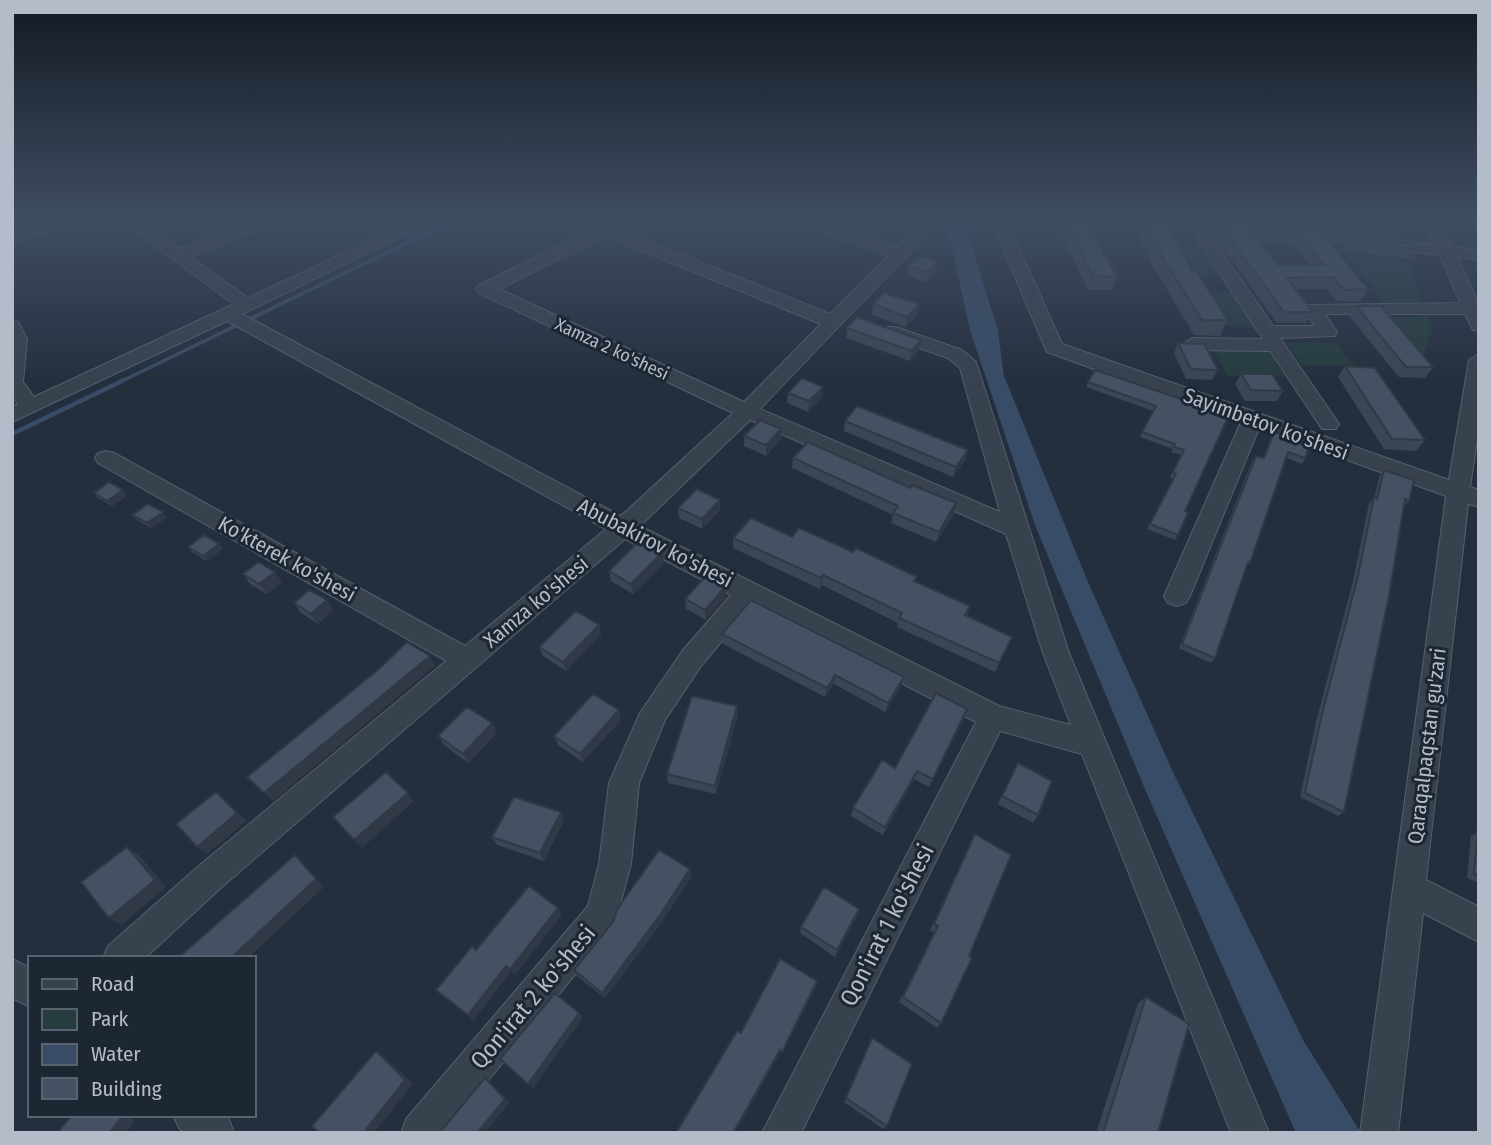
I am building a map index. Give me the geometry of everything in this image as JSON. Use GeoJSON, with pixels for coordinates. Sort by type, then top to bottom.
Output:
{"type":"FeatureCollection","features":[{"type":"Feature","properties":{"kind":"street","name":"Abubakirov ko'shesi"},"geometry":{"type":"LineString","coordinates":[[197,274],[237,310],[623,528],[993,717],[1094,744]]}},
{"type":"Feature","properties":{"kind":"street"},"geometry":{"type":"LineString","coordinates":[[12,326],[18,339],[13,382],[21,411],[313,274]]}},
{"type":"Feature","properties":{"kind":"street","name":"Xamza 2 ko'shesi"},"geometry":{"type":"LineString","coordinates":[[515,274],[485,289],[747,411]]}},
{"type":"Feature","properties":{"kind":"street"},"geometry":{"type":"LineString","coordinates":[[720,274],[837,318],[955,354],[969,366],[1016,529],[1056,653],[1250,1133]]}},
{"type":"Feature","properties":{"kind":"street","name":"Xamza ko'shesi"},"geometry":{"type":"LineString","coordinates":[[122,956],[212,875],[623,528],[747,411],[879,274]]}},
{"type":"Feature","properties":{"kind":"street","name":"Sayimbetov ko'shesi"},"geometry":{"type":"LineString","coordinates":[[1022,274],[1054,348],[1468,496]]}},
{"type":"Feature","properties":{"kind":"street"},"geometry":{"type":"LineString","coordinates":[[1233,274],[1329,424]]}},
{"type":"Feature","properties":{"kind":"street"},"geometry":{"type":"LineString","coordinates":[[1458,274],[1476,316]]}},
{"type":"Feature","properties":{"kind":"street"},"geometry":{"type":"LineString","coordinates":[[1363,288],[1381,309]]}},
{"type":"Feature","properties":{"kind":"street"},"geometry":{"type":"LineString","coordinates":[[1192,344],[1328,332],[1312,309],[1381,309],[1430,305],[1476,316]]}},
{"type":"Feature","properties":{"kind":"street","name":"Qaraqalpaqstan gu'zari"},"geometry":{"type":"LineString","coordinates":[[1379,1133],[1409,889],[1468,496],[1479,360]]}},
{"type":"Feature","properties":{"kind":"street"},"geometry":{"type":"LineString","coordinates":[[747,411],[1016,529]]}},
{"type":"Feature","properties":{"kind":"street"},"geometry":{"type":"LineString","coordinates":[[1177,596],[1252,420]]}},
{"type":"Feature","properties":{"kind":"street","name":"Ko'kterek ko'shesi"},"geometry":{"type":"LineString","coordinates":[[106,458],[467,660]]}},
{"type":"Feature","properties":{"kind":"street","name":"Qon'irat 2 ko'shesi"},"geometry":{"type":"LineString","coordinates":[[420,1133],[601,915],[615,864],[624,783],[654,713],[692,658],[748,592]]}},
{"type":"Feature","properties":{"kind":"street","name":"Qon'irat 1 ko'shesi"},"geometry":{"type":"LineString","coordinates":[[781,1133],[993,717]]}},
{"type":"Feature","properties":{"kind":"street"},"geometry":{"type":"LineString","coordinates":[[1409,889],[1479,925]]}},
{"type":"Feature","properties":{"kind":"street"},"geometry":{"type":"LineString","coordinates":[[12,976],[28,988]]}},
{"type":"Feature","properties":{"kind":"street"},"geometry":{"type":"LineString","coordinates":[[195,1117],[215,1133]]}},
{"type":"Feature","properties":{"kind":"green space"},"geometry":{"type":"Polygon","coordinates":[[[1362,274],[1412,274],[1423,301],[1385,303],[1362,274]]]}},
{"type":"Feature","properties":{"kind":"green space"},"geometry":{"type":"Polygon","coordinates":[[[1207,292],[1232,292],[1256,327],[1229,327],[1207,292]]]}},
{"type":"Feature","properties":{"kind":"green space"},"geometry":{"type":"Polygon","coordinates":[[[1426,316],[1433,327],[1423,358],[1390,317],[1426,316]]]}},
{"type":"Feature","properties":{"kind":"green space"},"geometry":{"type":"Polygon","coordinates":[[[1286,342],[1337,343],[1354,366],[1302,365],[1286,342]]]}},
{"type":"Feature","properties":{"kind":"green space"},"geometry":{"type":"Polygon","coordinates":[[[1213,351],[1268,351],[1285,377],[1228,376],[1213,351]]]}},
{"type":"Feature","properties":{"kind":"water"},"geometry":{"type":"Polygon","coordinates":[[[958,274],[981,274],[998,331],[1004,376],[1088,582],[1172,770],[1303,1040],[1361,1133],[1296,1133],[1147,794],[1035,525],[970,330],[958,274]]]}},
{"type":"Feature","properties":{"kind":"building"},"geometry":{"type":"Polygon","coordinates":[[[1116,274],[1117,277],[1093,276],[1116,274]]]}},
{"type":"Feature","properties":{"kind":"building"},"geometry":{"type":"Polygon","coordinates":[[[1173,274],[1198,274],[1228,320],[1202,320],[1173,274]]]}},
{"type":"Feature","properties":{"kind":"building"},"geometry":{"type":"Polygon","coordinates":[[[1256,274],[1356,274],[1368,289],[1344,290],[1333,277],[1287,278],[1313,312],[1284,312],[1256,274]]]}},
{"type":"Feature","properties":{"kind":"building"},"geometry":{"type":"Polygon","coordinates":[[[884,293],[919,304],[907,317],[873,304],[884,293]]]}},
{"type":"Feature","properties":{"kind":"building"},"geometry":{"type":"Polygon","coordinates":[[[1356,306],[1381,306],[1433,367],[1406,367],[1356,306]]]}},
{"type":"Feature","properties":{"kind":"building"},"geometry":{"type":"Polygon","coordinates":[[[857,317],[921,340],[912,351],[847,328],[857,317]]]}},
{"type":"Feature","properties":{"kind":"building"},"geometry":{"type":"Polygon","coordinates":[[[1178,343],[1204,344],[1218,370],[1191,369],[1178,343]]]}},
{"type":"Feature","properties":{"kind":"building"},"geometry":{"type":"Polygon","coordinates":[[[1345,366],[1375,368],[1425,440],[1392,439],[1345,366]]]}},
{"type":"Feature","properties":{"kind":"building"},"geometry":{"type":"Polygon","coordinates":[[[1095,370],[1229,415],[1185,511],[1188,513],[1178,535],[1150,524],[1176,474],[1173,472],[1184,450],[1142,432],[1156,406],[1088,382],[1095,370]]]}},
{"type":"Feature","properties":{"kind":"building"},"geometry":{"type":"Polygon","coordinates":[[[1241,374],[1272,374],[1283,391],[1251,390],[1241,374]]]}},
{"type":"Feature","properties":{"kind":"building"},"geometry":{"type":"Polygon","coordinates":[[[802,378],[823,387],[809,401],[788,393],[802,378]]]}},
{"type":"Feature","properties":{"kind":"building"},"geometry":{"type":"Polygon","coordinates":[[[857,406],[968,450],[956,467],[845,421],[857,406]]]}},
{"type":"Feature","properties":{"kind":"building"},"geometry":{"type":"Polygon","coordinates":[[[760,420],[781,429],[766,445],[744,436],[760,420]]]}},
{"type":"Feature","properties":{"kind":"building"},"geometry":{"type":"Polygon","coordinates":[[[1274,432],[1311,444],[1305,458],[1288,452],[1215,658],[1182,644],[1256,456],[1264,458],[1274,432]]]}},
{"type":"Feature","properties":{"kind":"building"},"geometry":{"type":"Polygon","coordinates":[[[808,442],[910,488],[912,485],[956,503],[939,532],[893,513],[898,506],[793,458],[808,442]]]}},
{"type":"Feature","properties":{"kind":"building"},"geometry":{"type":"Polygon","coordinates":[[[1384,470],[1414,480],[1409,501],[1405,499],[1389,596],[1344,812],[1305,793],[1321,718],[1358,576],[1374,497],[1377,499],[1384,470]]]}},
{"type":"Feature","properties":{"kind":"building"},"geometry":{"type":"Polygon","coordinates":[[[109,482],[123,490],[107,501],[94,493],[109,482]]]}},
{"type":"Feature","properties":{"kind":"building"},"geometry":{"type":"Polygon","coordinates":[[[697,489],[720,500],[702,519],[678,508],[697,489]]]}},
{"type":"Feature","properties":{"kind":"building"},"geometry":{"type":"Polygon","coordinates":[[[148,504],[163,512],[147,523],[132,515],[148,504]]]}},
{"type":"Feature","properties":{"kind":"building"},"geometry":{"type":"Polygon","coordinates":[[[751,518],[792,537],[799,528],[853,552],[856,548],[917,577],[914,581],[970,606],[965,615],[1012,637],[999,663],[899,618],[902,613],[823,575],[821,578],[733,538],[751,518]]]}},
{"type":"Feature","properties":{"kind":"building"},"geometry":{"type":"Polygon","coordinates":[[[204,535],[219,544],[203,556],[188,547],[204,535]]]}},
{"type":"Feature","properties":{"kind":"building"},"geometry":{"type":"Polygon","coordinates":[[[640,540],[663,552],[631,584],[609,571],[640,540]]]}},
{"type":"Feature","properties":{"kind":"building"},"geometry":{"type":"Polygon","coordinates":[[[258,562],[275,572],[259,584],[243,574],[258,562]]]}},
{"type":"Feature","properties":{"kind":"building"},"geometry":{"type":"Polygon","coordinates":[[[705,577],[725,587],[705,610],[685,599],[705,577]]]}},
{"type":"Feature","properties":{"kind":"building"},"geometry":{"type":"Polygon","coordinates":[[[309,590],[327,600],[311,614],[294,603],[309,590]]]}},
{"type":"Feature","properties":{"kind":"building"},"geometry":{"type":"Polygon","coordinates":[[[751,600],[904,677],[888,703],[835,675],[827,688],[722,634],[751,600]]]}},
{"type":"Feature","properties":{"kind":"building"},"geometry":{"type":"Polygon","coordinates":[[[576,611],[599,625],[563,662],[539,647],[576,611]]]}},
{"type":"Feature","properties":{"kind":"building"},"geometry":{"type":"Polygon","coordinates":[[[407,642],[430,656],[264,793],[247,777],[380,668],[407,642]]]}},
{"type":"Feature","properties":{"kind":"building"},"geometry":{"type":"Polygon","coordinates":[[[936,693],[967,709],[933,779],[917,771],[885,827],[853,808],[882,760],[895,768],[936,693]]]}},
{"type":"Feature","properties":{"kind":"building"},"geometry":{"type":"Polygon","coordinates":[[[593,694],[619,710],[580,754],[554,736],[593,694]]]}},
{"type":"Feature","properties":{"kind":"building"},"geometry":{"type":"Polygon","coordinates":[[[692,696],[737,706],[715,786],[667,774],[692,696]]]}},
{"type":"Feature","properties":{"kind":"building"},"geometry":{"type":"Polygon","coordinates":[[[467,707],[492,723],[463,754],[438,736],[467,707]]]}},
{"type":"Feature","properties":{"kind":"building"},"geometry":{"type":"Polygon","coordinates":[[[1018,763],[1052,781],[1038,815],[1002,796],[1018,763]]]}},
{"type":"Feature","properties":{"kind":"building"},"geometry":{"type":"Polygon","coordinates":[[[386,772],[408,793],[354,840],[333,817],[386,772]]]}},
{"type":"Feature","properties":{"kind":"building"},"geometry":{"type":"Polygon","coordinates":[[[216,792],[237,813],[197,847],[176,824],[216,792]]]}},
{"type":"Feature","properties":{"kind":"building"},"geometry":{"type":"Polygon","coordinates":[[[514,797],[561,812],[540,853],[492,837],[514,797]]]}},
{"type":"Feature","properties":{"kind":"building"},"geometry":{"type":"Polygon","coordinates":[[[1479,833],[1479,876],[1474,874],[1479,833]]]}},
{"type":"Feature","properties":{"kind":"building"},"geometry":{"type":"Polygon","coordinates":[[[975,834],[1011,855],[969,956],[972,958],[941,1023],[903,997],[938,926],[934,924],[975,834]]]}},
{"type":"Feature","properties":{"kind":"building"},"geometry":{"type":"Polygon","coordinates":[[[127,847],[155,880],[109,918],[81,882],[127,847]]]}},
{"type":"Feature","properties":{"kind":"building"},"geometry":{"type":"Polygon","coordinates":[[[659,850],[690,869],[660,915],[602,993],[574,970],[613,922],[618,908],[659,850]]]}},
{"type":"Feature","properties":{"kind":"building"},"geometry":{"type":"Polygon","coordinates":[[[295,855],[316,879],[233,956],[180,956],[295,855]]]}},
{"type":"Feature","properties":{"kind":"building"},"geometry":{"type":"Polygon","coordinates":[[[529,886],[558,908],[510,969],[506,966],[468,1015],[436,990],[472,946],[476,950],[529,886]]]}},
{"type":"Feature","properties":{"kind":"building"},"geometry":{"type":"Polygon","coordinates":[[[824,887],[859,909],[837,950],[801,927],[824,887]]]}},
{"type":"Feature","properties":{"kind":"building"},"geometry":{"type":"Polygon","coordinates":[[[780,959],[817,981],[782,1052],[780,1050],[733,1133],[676,1133],[737,1031],[741,1033],[780,959]]]}},
{"type":"Feature","properties":{"kind":"building"},"geometry":{"type":"Polygon","coordinates":[[[555,993],[579,1013],[528,1084],[500,1059],[555,993]]]}},
{"type":"Feature","properties":{"kind":"building"},"geometry":{"type":"Polygon","coordinates":[[[1146,997],[1189,1024],[1158,1133],[1103,1133],[1146,997]]]}},
{"type":"Feature","properties":{"kind":"building"},"geometry":{"type":"Polygon","coordinates":[[[872,1038],[912,1064],[887,1126],[846,1098],[872,1038]]]}},
{"type":"Feature","properties":{"kind":"building"},"geometry":{"type":"Polygon","coordinates":[[[376,1051],[405,1080],[363,1133],[319,1133],[312,1126],[376,1051]]]}},
{"type":"Feature","properties":{"kind":"building"},"geometry":{"type":"Polygon","coordinates":[[[485,1078],[505,1099],[477,1133],[433,1133],[440,1132],[485,1078]]]}},
{"type":"Feature","properties":{"kind":"building"},"geometry":{"type":"Polygon","coordinates":[[[70,1117],[121,1118],[109,1133],[57,1133],[70,1117]]]}},
{"type":"Feature","properties":{"kind":"waterway"},"geometry":{"type":"LineString","coordinates":[[120,382],[342,274]]}},
{"type":"Feature","properties":{"kind":"waterway"},"geometry":{"type":"LineString","coordinates":[[12,434],[124,380]]}}]}
